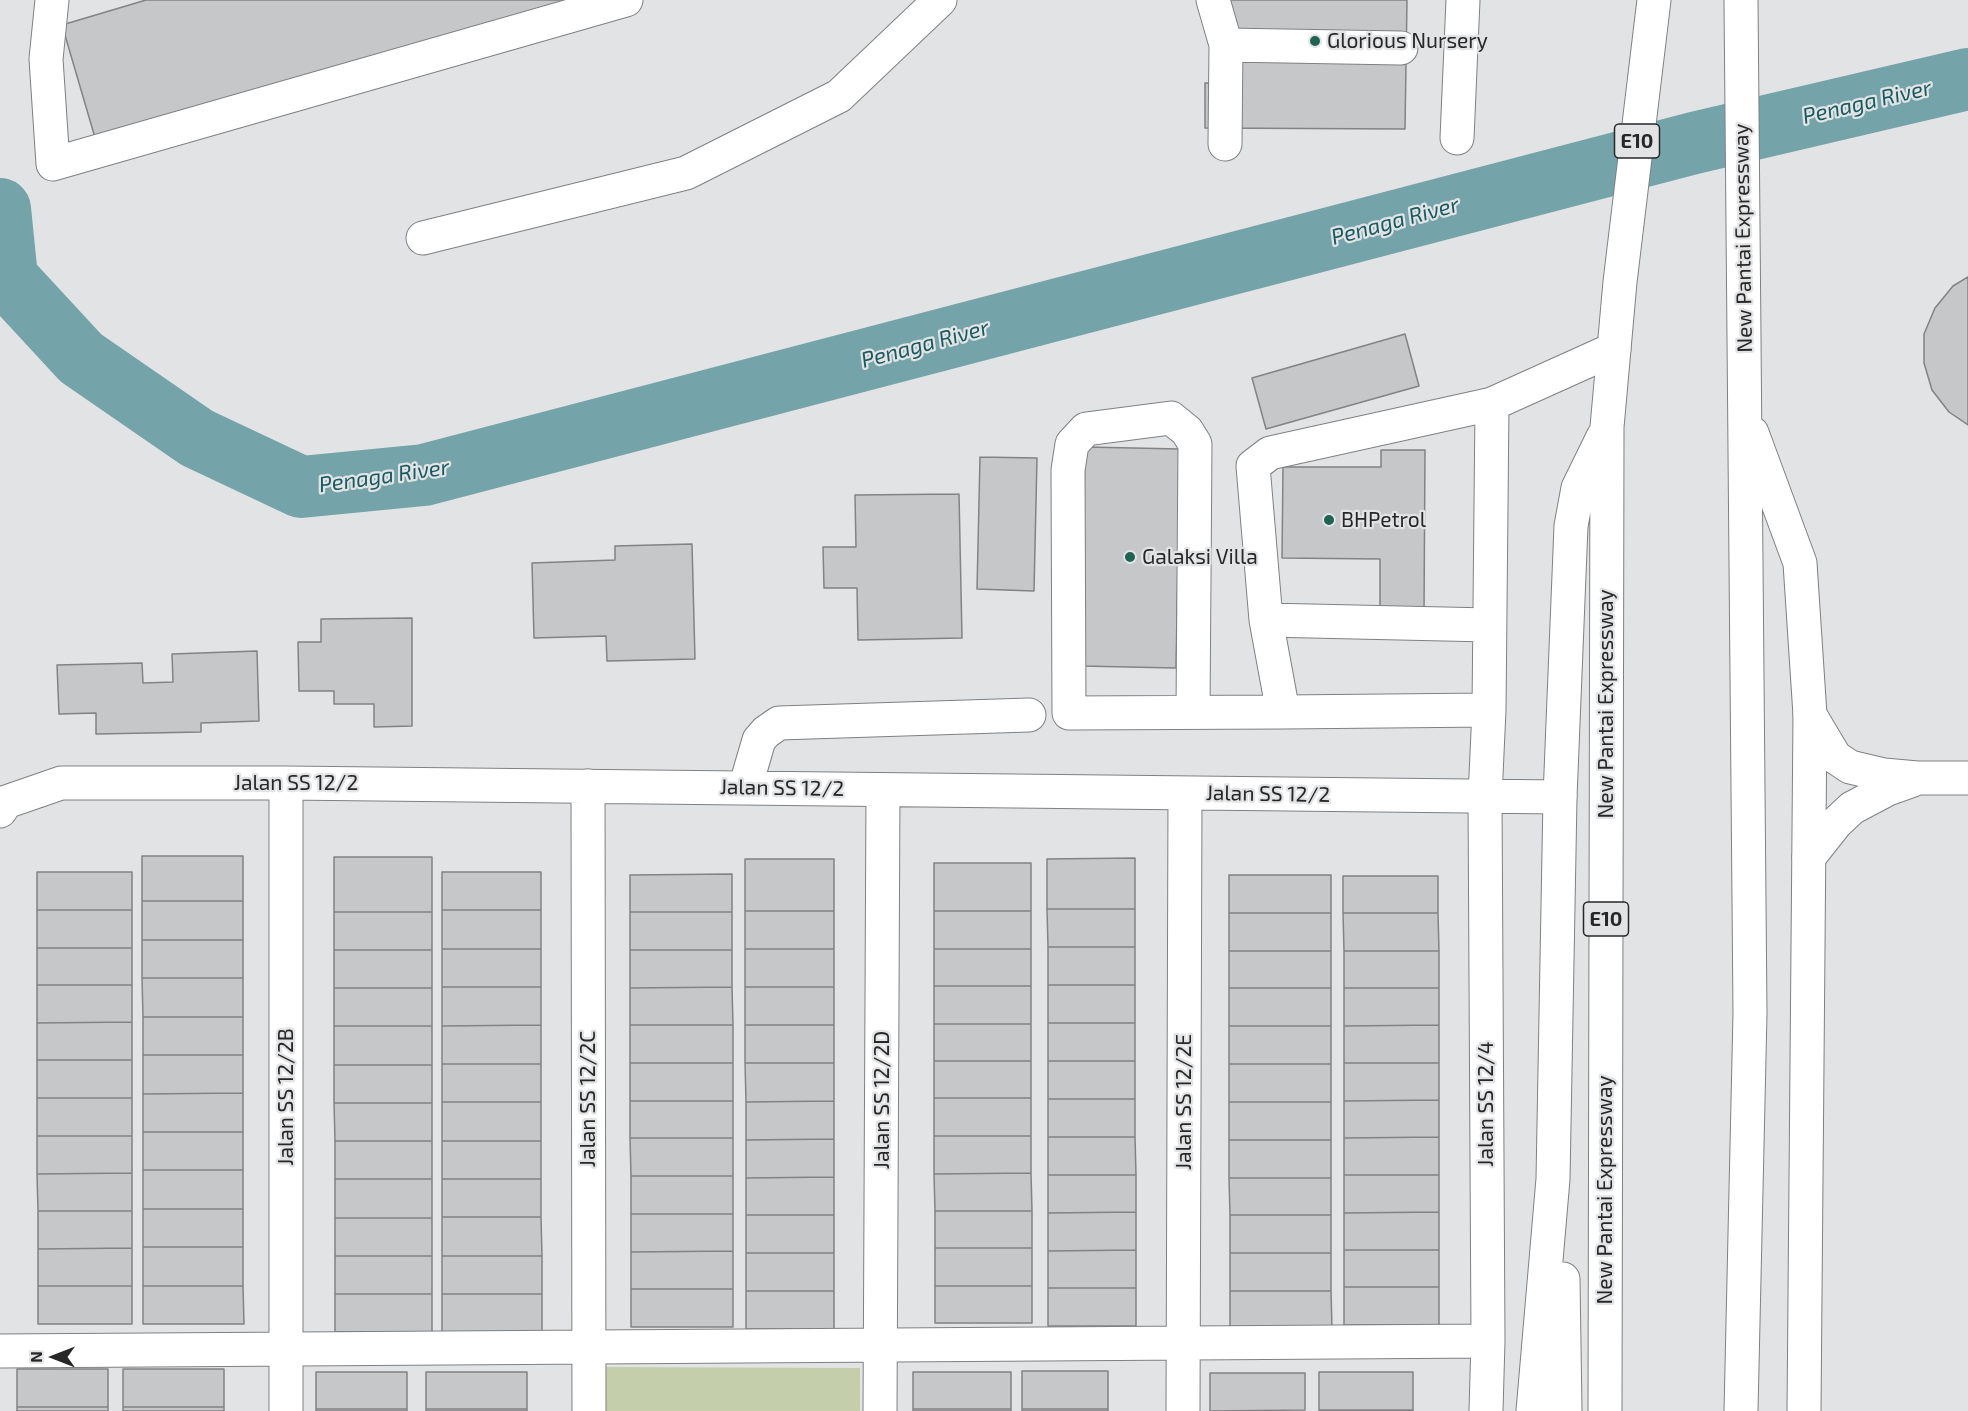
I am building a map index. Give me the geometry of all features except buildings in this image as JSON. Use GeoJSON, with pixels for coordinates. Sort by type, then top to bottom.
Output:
{"type":"FeatureCollection","features":[{"type":"Feature","properties":{"kind":"main road"},"geometry":{"type":"LineString","coordinates":[[52,0],[46,59],[53,164],[624,0]]}},
{"type":"Feature","properties":{"kind":"main road"},"geometry":{"type":"LineString","coordinates":[[423,238],[686,173],[839,96],[940,0]]}},
{"type":"Feature","properties":{"kind":"main road"},"geometry":{"type":"LineString","coordinates":[[1213,0],[1226,45],[1225,144]]}},
{"type":"Feature","properties":{"kind":"main road"},"geometry":{"type":"LineString","coordinates":[[1457,138],[1463,0]]}},
{"type":"Feature","properties":{"kind":"main road","name":"New Pantai Expressway"},"geometry":{"type":"LineString","coordinates":[[1605,1411],[1607,427],[1620,282],[1654,0]]}},
{"type":"Feature","properties":{"kind":"main road","name":"New Pantai Expressway"},"geometry":{"type":"LineString","coordinates":[[1741,0],[1750,1013],[1741,1411]]}},
{"type":"Feature","properties":{"kind":"main road"},"geometry":{"type":"LineString","coordinates":[[1226,45],[1401,48]]}},
{"type":"Feature","properties":{"kind":"main road"},"geometry":{"type":"LineString","coordinates":[[1283,712],[1266,620],[1253,466],[1270,453],[1492,404],[1614,349]]}},
{"type":"Feature","properties":{"kind":"main road","name":"Jalan SS 12/4"},"geometry":{"type":"LineString","coordinates":[[1486,1411],[1488,1341],[1485,796],[1489,710],[1492,404]]}},
{"type":"Feature","properties":{"kind":"main road"},"geometry":{"type":"LineString","coordinates":[[1744,411],[1800,563],[1810,715],[1804,1411]]}},
{"type":"Feature","properties":{"kind":"main road"},"geometry":{"type":"LineString","coordinates":[[1193,712],[1195,444],[1187,431],[1171,418],[1086,429],[1072,444],[1068,470],[1069,713],[1489,710]]}},
{"type":"Feature","properties":{"kind":"main road"},"geometry":{"type":"LineString","coordinates":[[1533,1411],[1553,1179],[1560,797],[1571,526],[1578,489],[1607,427]]}},
{"type":"Feature","properties":{"kind":"main road"},"geometry":{"type":"LineString","coordinates":[[1266,620],[1490,625]]}},
{"type":"Feature","properties":{"kind":"main road"},"geometry":{"type":"LineString","coordinates":[[1810,715],[1835,758],[1850,767],[1884,775],[1917,778],[1968,778]]}},
{"type":"Feature","properties":{"kind":"main road"},"geometry":{"type":"LineString","coordinates":[[745,788],[759,740],[779,723],[1029,716]]}},
{"type":"Feature","properties":{"kind":"main road"},"geometry":{"type":"LineString","coordinates":[[1809,857],[1836,823],[1852,808],[1888,789],[1917,778],[1968,795]]}},
{"type":"Feature","properties":{"kind":"main road","name":"Jalan SS 12/2"},"geometry":{"type":"LineString","coordinates":[[3,807],[61,783],[286,783],[1560,797]]}},
{"type":"Feature","properties":{"kind":"main road","name":"Jalan SS 12/2B"},"geometry":{"type":"LineString","coordinates":[[286,783],[286,1411]]}},
{"type":"Feature","properties":{"kind":"main road","name":"Jalan SS 12/2C"},"geometry":{"type":"LineString","coordinates":[[588,786],[589,1411]]}},
{"type":"Feature","properties":{"kind":"main road","name":"Jalan SS 12/2D"},"geometry":{"type":"LineString","coordinates":[[880,1411],[884,790]]}},
{"type":"Feature","properties":{"kind":"main road","name":"Jalan SS 12/2E"},"geometry":{"type":"LineString","coordinates":[[1183,1411],[1185,793]]}},
{"type":"Feature","properties":{"kind":"main road"},"geometry":{"type":"LineString","coordinates":[[1553,1179],[1563,1232],[1565,1411]]}},
{"type":"Feature","properties":{"kind":"main road"},"geometry":{"type":"LineString","coordinates":[[0,1352],[1488,1341]]}},
{"type":"Feature","properties":{"kind":"green space"},"geometry":{"type":"Polygon","coordinates":[[[606,1367],[860,1368],[860,1411],[606,1411],[606,1367]]]}},
{"type":"Feature","properties":{"kind":"waterway","name":"Penaga River"},"geometry":{"type":"LineString","coordinates":[[0,209],[7,278],[81,358],[197,438],[301,487],[424,475],[1694,143],[1968,79]]}},
{"type":"Feature","properties":{"kind":"place","name":"Glorious Nursery"},"geometry":{"type":"Point","coordinates":[1315,41]}},
{"type":"Feature","properties":{"kind":"place","name":"BHPetrol"},"geometry":{"type":"Point","coordinates":[1329,520]}},
{"type":"Feature","properties":{"kind":"place","name":"Galaksi Villa"},"geometry":{"type":"Point","coordinates":[1130,557]}}]}
